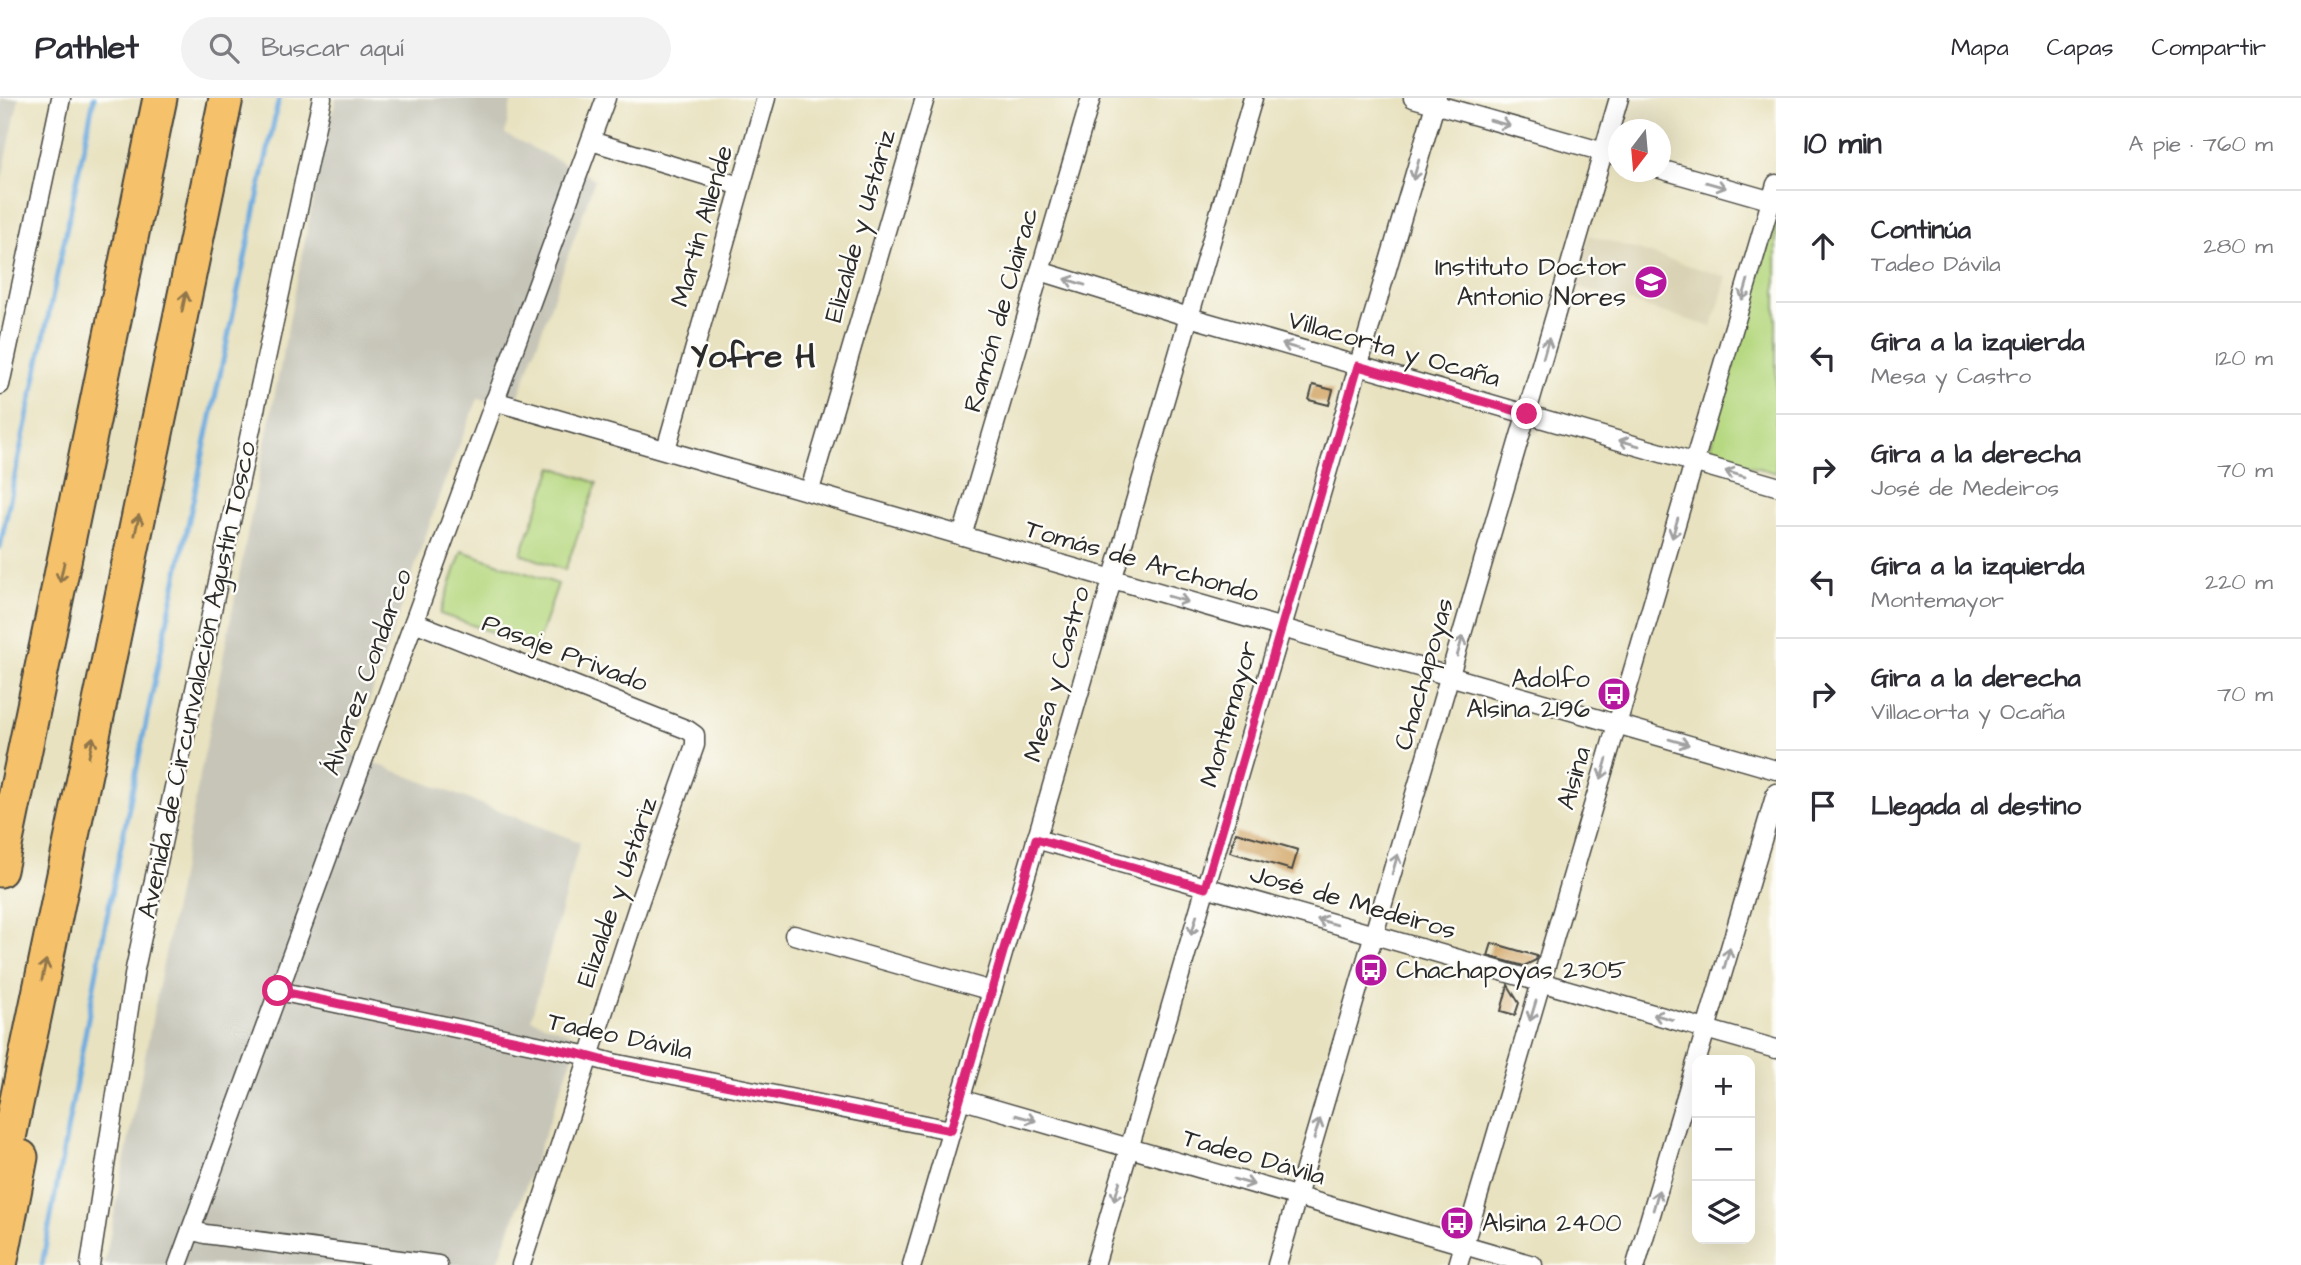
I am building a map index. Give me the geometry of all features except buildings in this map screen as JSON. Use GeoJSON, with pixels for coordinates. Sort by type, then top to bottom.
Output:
{"type":"FeatureCollection","features":[{"type":"Feature","properties":{"kind":"highway"},"geometry":{"type":"LineString","coordinates":[[75,506],[82,396],[112,251],[139,98]]}},
{"type":"Feature","properties":{"kind":"highway"},"geometry":{"type":"LineString","coordinates":[[0,870],[160,98]]}},
{"type":"Feature","properties":{"kind":"highway"},"geometry":{"type":"LineString","coordinates":[[0,1181],[226,98]]}},
{"type":"Feature","properties":{"kind":"highway"},"geometry":{"type":"LineString","coordinates":[[199,232],[233,152],[245,98]]}},
{"type":"Feature","properties":{"kind":"highway"},"geometry":{"type":"LineString","coordinates":[[0,1265],[22,1149],[32,1026]]}},
{"type":"Feature","properties":{"kind":"street"},"geometry":{"type":"LineString","coordinates":[[0,385],[61,98]]}},
{"type":"Feature","properties":{"kind":"street","name":"Avenida de Circunvalación Agustín Tosco"},"geometry":{"type":"LineString","coordinates":[[90,1265],[132,982],[322,98]]}},
{"type":"Feature","properties":{"kind":"street","name":"Álvarez Condarco"},"geometry":{"type":"LineString","coordinates":[[178,1265],[606,98]]}},
{"type":"Feature","properties":{"kind":"street","name":"Martín Allende"},"geometry":{"type":"LineString","coordinates":[[666,449],[766,98]]}},
{"type":"Feature","properties":{"kind":"street","name":"Elizalde y Ustáriz"},"geometry":{"type":"LineString","coordinates":[[810,490],[925,98]]}},
{"type":"Feature","properties":{"kind":"street","name":"Ramón de Clairac"},"geometry":{"type":"LineString","coordinates":[[962,536],[1091,98]]}},
{"type":"Feature","properties":{"kind":"street","name":"Mesa y Castro"},"geometry":{"type":"LineString","coordinates":[[912,1265],[1253,98]]}},
{"type":"Feature","properties":{"kind":"street"},"geometry":{"type":"LineString","coordinates":[[1413,98],[1436,101],[1608,153]]}},
{"type":"Feature","properties":{"kind":"street","name":"Chachapoyas"},"geometry":{"type":"LineString","coordinates":[[1616,119],[1619,98]]}},
{"type":"Feature","properties":{"kind":"street","name":"Montemayor"},"geometry":{"type":"LineString","coordinates":[[1095,1265],[1436,101]]}},
{"type":"Feature","properties":{"kind":"street"},"geometry":{"type":"LineString","coordinates":[[591,141],[740,186]]}},
{"type":"Feature","properties":{"kind":"street","name":"Chachapoyas"},"geometry":{"type":"LineString","coordinates":[[1277,1265],[1527,414],[1608,163]]}},
{"type":"Feature","properties":{"kind":"street"},"geometry":{"type":"LineString","coordinates":[[1671,171],[1774,196]]}},
{"type":"Feature","properties":{"kind":"street","name":"Alsina"},"geometry":{"type":"LineString","coordinates":[[1458,1265],[1774,196]]}},
{"type":"Feature","properties":{"kind":"street","name":"Villacorta y Ocaña"},"geometry":{"type":"LineString","coordinates":[[1040,271],[1189,317],[1776,486]]}},
{"type":"Feature","properties":{"kind":"street","name":"Tomás de Archondo"},"geometry":{"type":"LineString","coordinates":[[494,401],[1776,770]]}},
{"type":"Feature","properties":{"kind":"street","name":"Pasaje Privado"},"geometry":{"type":"LineString","coordinates":[[414,622],[695,735]]}},
{"type":"Feature","properties":{"kind":"street","name":"Elizalde y Ustáriz"},"geometry":{"type":"LineString","coordinates":[[521,1265],[640,900],[695,745],[695,735]]}},
{"type":"Feature","properties":{"kind":"street"},"geometry":{"type":"LineString","coordinates":[[1636,1265],[1776,793]]}},
{"type":"Feature","properties":{"kind":"street","name":"José de Medeiros"},"geometry":{"type":"LineString","coordinates":[[1036,839],[1776,1049]]}},
{"type":"Feature","properties":{"kind":"street"},"geometry":{"type":"LineString","coordinates":[[794,935],[992,991]]}},
{"type":"Feature","properties":{"kind":"street","name":"Tadeo Dávila"},"geometry":{"type":"LineString","coordinates":[[278,991],[613,1063],[951,1130]]}},
{"type":"Feature","properties":{"kind":"street","name":"Tadeo Dávila"},"geometry":{"type":"LineString","coordinates":[[960,1099],[1532,1265]]}},
{"type":"Feature","properties":{"kind":"street"},"geometry":{"type":"LineString","coordinates":[[191,1230],[438,1265]]}},
{"type":"Feature","properties":{"kind":"shaded area"},"geometry":{"type":"Polygon","coordinates":[[[0,98],[19,98],[0,188],[0,98]]]}},
{"type":"Feature","properties":{"kind":"shaded area"},"geometry":{"type":"Polygon","coordinates":[[[336,98],[512,98],[505,134],[595,179],[516,404],[478,399],[441,491],[351,754],[580,842],[531,1019],[580,1037],[497,1265],[104,1265],[316,184],[336,98]]]}},
{"type":"Feature","properties":{"kind":"shaded area","name":"Instituto Doctor Antonio Nores"},"geometry":{"type":"Polygon","coordinates":[[[1589,235],[1727,277],[1712,327],[1575,286],[1589,235]]]}},
{"type":"Feature","properties":{"kind":"green space"},"geometry":{"type":"Polygon","coordinates":[[[1776,218],[1776,473],[1708,454],[1776,218]]]}},
{"type":"Feature","properties":{"kind":"green space"},"geometry":{"type":"Polygon","coordinates":[[[553,467],[597,483],[565,570],[521,554],[553,467]]]}},
{"type":"Feature","properties":{"kind":"green space"},"geometry":{"type":"Polygon","coordinates":[[[462,551],[558,584],[536,647],[440,614],[462,551]]]}},
{"type":"Feature","properties":{"kind":"waterway"},"geometry":{"type":"LineString","coordinates":[[0,547],[94,98]]}},
{"type":"Feature","properties":{"kind":"waterway"},"geometry":{"type":"LineString","coordinates":[[42,1265],[111,895],[279,98]]}},
{"type":"Feature","properties":{"kind":"place","name":"Instituto Doctor Antonio Nores"},"geometry":{"type":"Point","coordinates":[1651,282]}},
{"type":"Feature","properties":{"kind":"place","name":"Adolfo Alsina 2196"},"geometry":{"type":"Point","coordinates":[1614,694]}},
{"type":"Feature","properties":{"kind":"place","name":"Chachapoyas 2305"},"geometry":{"type":"Point","coordinates":[1371,970]}},
{"type":"Feature","properties":{"kind":"place","name":"Alsina 2400"},"geometry":{"type":"Point","coordinates":[1457,1223]}},
{"type":"Feature","properties":{"kind":"district","name":"Yofre H"},"geometry":{"type":"Point","coordinates":[753,357]}},
{"type":"Feature","properties":{"kind":"route"},"geometry":{"type":"LineString","coordinates":[[278,991],[613,1063],[951,1130],[1036,839],[1205,888],[1358,366],[1527,414]]}}]}
